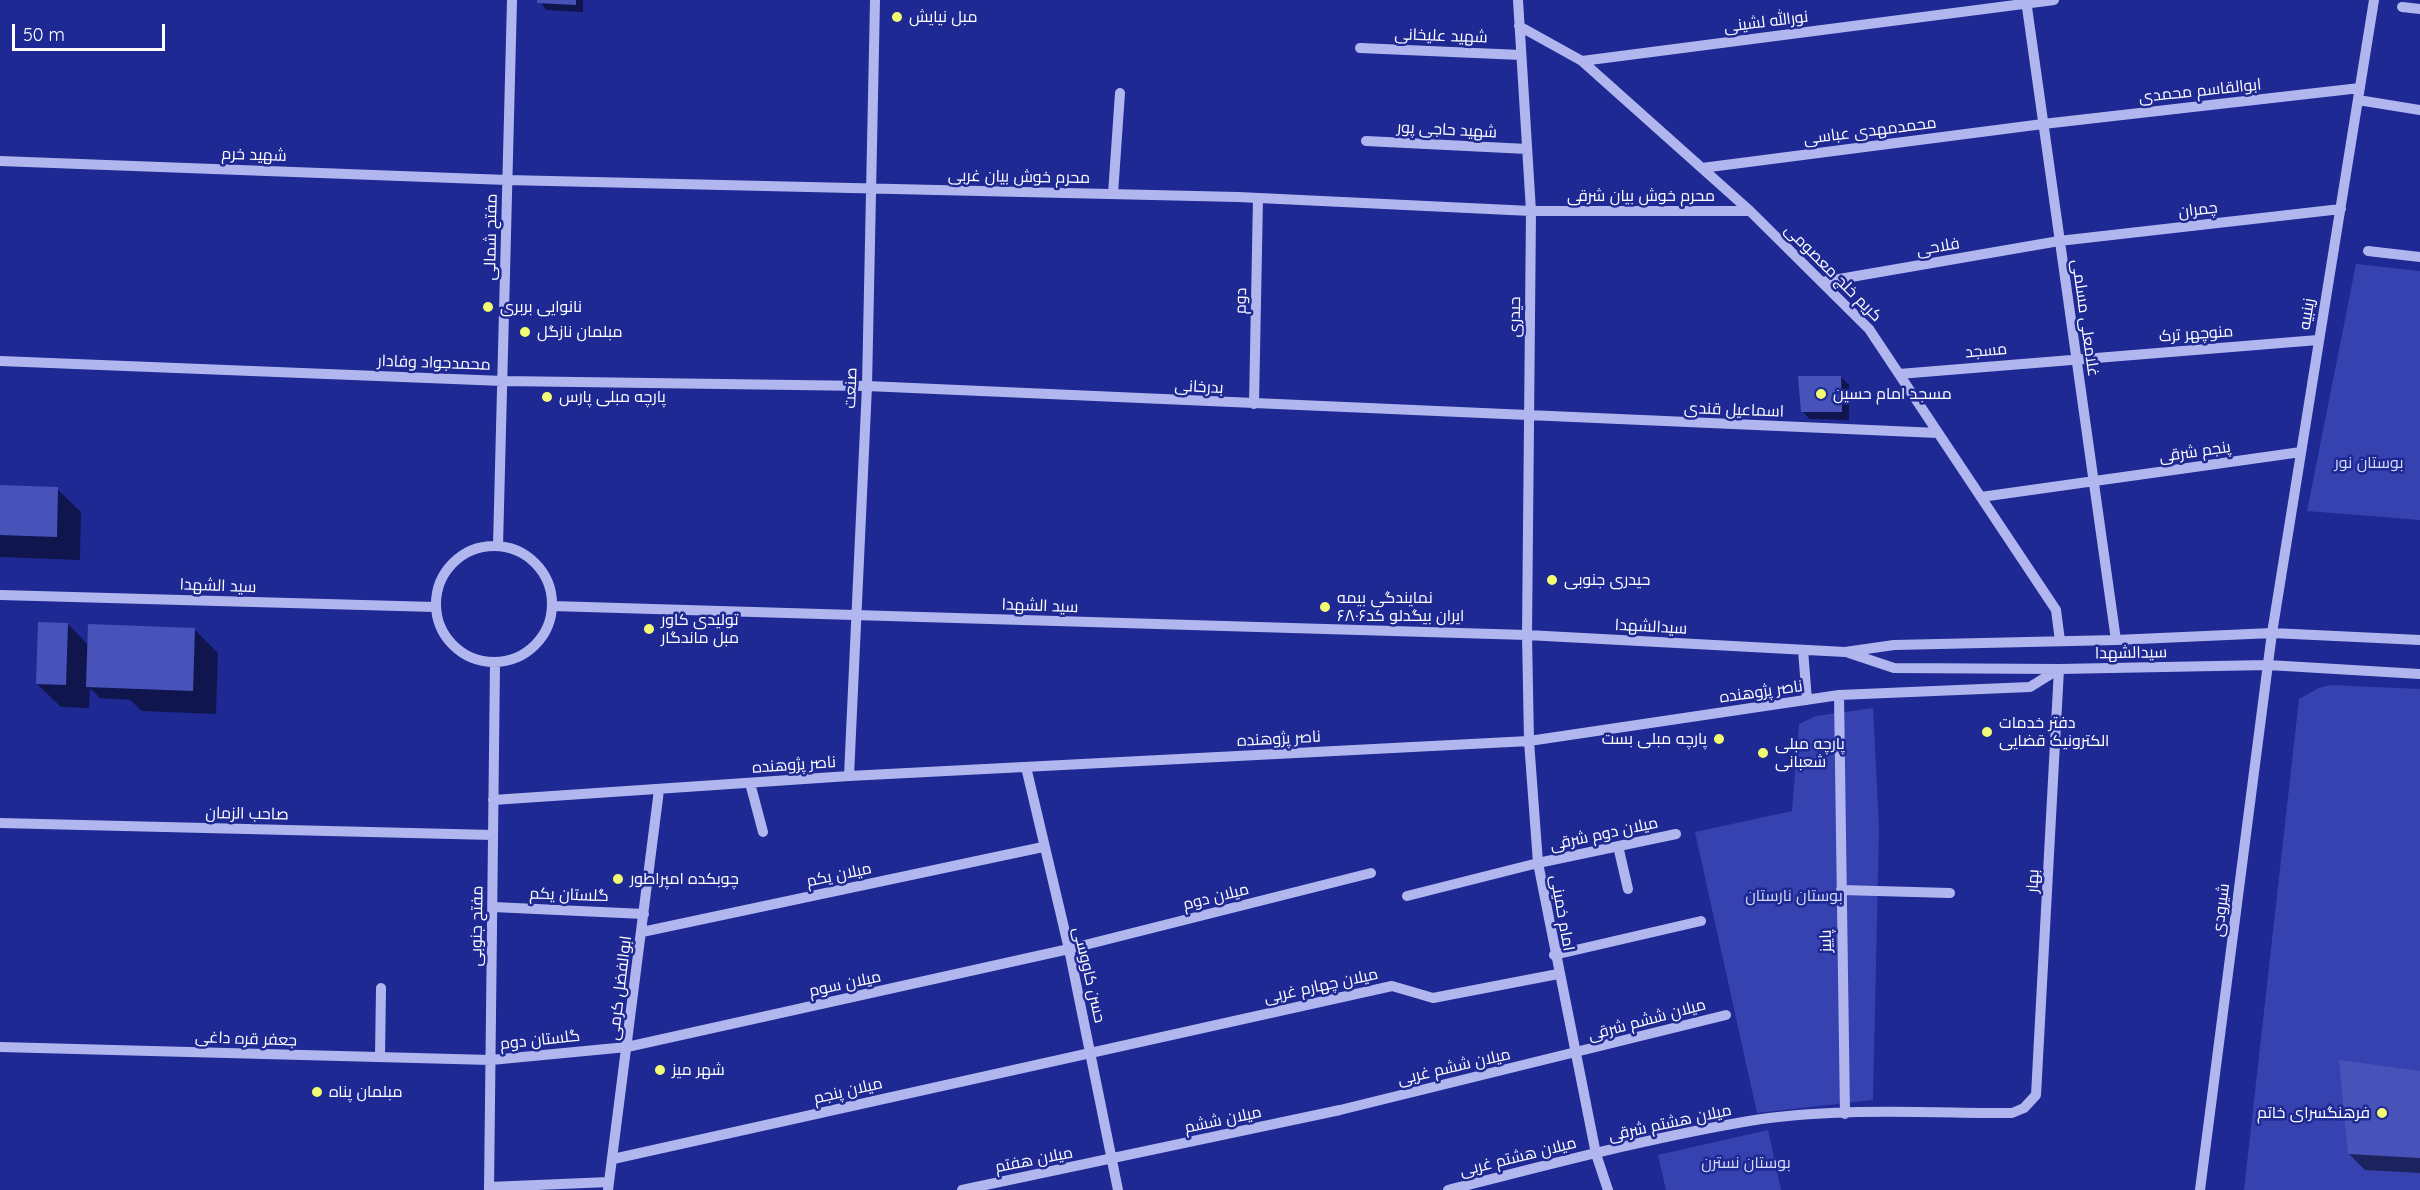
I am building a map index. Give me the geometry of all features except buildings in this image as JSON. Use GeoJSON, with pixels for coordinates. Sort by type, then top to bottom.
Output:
{"type":"FeatureCollection","features":[{"type":"Feature","properties":{"kind":"street","name":"مفتح شمالی"},"geometry":{"type":"LineString","coordinates":[[498,546],[512,0]]}},
{"type":"Feature","properties":{"kind":"street","name":"صنعت"},"geometry":{"type":"LineString","coordinates":[[849,776],[867,386],[875,0]]}},
{"type":"Feature","properties":{"kind":"street","name":"حیدری"},"geometry":{"type":"LineString","coordinates":[[1518,0],[1531,211],[1527,635]]}},
{"type":"Feature","properties":{"kind":"street","name":"نورالله لشینی"},"geometry":{"type":"LineString","coordinates":[[1582,61],[2026,1],[2054,0]]}},
{"type":"Feature","properties":{"kind":"street","name":"زینبیه"},"geometry":{"type":"LineString","coordinates":[[2272,633],[2374,0]]}},
{"type":"Feature","properties":{"kind":"street","name":"غلامعلی مسلمی"},"geometry":{"type":"LineString","coordinates":[[2026,1],[2116,640]]}},
{"type":"Feature","properties":{"kind":"street"},"geometry":{"type":"LineString","coordinates":[[2402,7],[2420,9]]}},
{"type":"Feature","properties":{"kind":"street","name":"کریم خلج معصومی"},"geometry":{"type":"LineString","coordinates":[[1519,26],[1582,61],[1750,211],[1869,329],[2056,610],[2060,641]]}},
{"type":"Feature","properties":{"kind":"street","name":"شهید علیخانی"},"geometry":{"type":"LineString","coordinates":[[1360,48],[1521,54]]}},
{"type":"Feature","properties":{"kind":"street","name":"ابوالقاسم محمدی"},"geometry":{"type":"LineString","coordinates":[[2043,124],[2360,88]]}},
{"type":"Feature","properties":{"kind":"street"},"geometry":{"type":"LineString","coordinates":[[1113,194],[1120,93]]}},
{"type":"Feature","properties":{"kind":"street"},"geometry":{"type":"LineString","coordinates":[[2358,100],[2420,110]]}},
{"type":"Feature","properties":{"kind":"street","name":"محمدمهدی عباسی"},"geometry":{"type":"LineString","coordinates":[[1702,168],[2043,124]]}},
{"type":"Feature","properties":{"kind":"street","name":"شهید حاجی پور"},"geometry":{"type":"LineString","coordinates":[[1366,141],[1527,148]]}},
{"type":"Feature","properties":{"kind":"street","name":"شهید خرم"},"geometry":{"type":"LineString","coordinates":[[0,161],[507,180]]}},
{"type":"Feature","properties":{"kind":"street","name":"محرم خوش بیان غربی"},"geometry":{"type":"LineString","coordinates":[[507,180],[1258,198],[1531,211]]}},
{"type":"Feature","properties":{"kind":"street","name":"دوم"},"geometry":{"type":"LineString","coordinates":[[1254,404],[1258,198]]}},
{"type":"Feature","properties":{"kind":"street","name":"چمران"},"geometry":{"type":"LineString","coordinates":[[2059,241],[2341,208]]}},
{"type":"Feature","properties":{"kind":"street","name":"محرم خوش بیان شرقی"},"geometry":{"type":"LineString","coordinates":[[1531,211],[1750,211]]}},
{"type":"Feature","properties":{"kind":"street","name":"فلاحی"},"geometry":{"type":"LineString","coordinates":[[1822,282],[2059,241]]}},
{"type":"Feature","properties":{"kind":"street"},"geometry":{"type":"LineString","coordinates":[[2368,251],[2420,257]]}},
{"type":"Feature","properties":{"kind":"street","name":"منوچهر ترک"},"geometry":{"type":"LineString","coordinates":[[2075,359],[2318,340]]}},
{"type":"Feature","properties":{"kind":"street","name":"مسجد"},"geometry":{"type":"LineString","coordinates":[[1899,374],[2075,359]]}},
{"type":"Feature","properties":{"kind":"street","name":"محمدجواد وفادار"},"geometry":{"type":"LineString","coordinates":[[0,361],[503,381],[867,386]]}},
{"type":"Feature","properties":{"kind":"street","name":"بدرخانی"},"geometry":{"type":"LineString","coordinates":[[867,386],[1529,417]]}},
{"type":"Feature","properties":{"kind":"street","name":"اسماعیل قندی"},"geometry":{"type":"LineString","coordinates":[[1529,417],[1938,433]]}},
{"type":"Feature","properties":{"kind":"street","name":"پنجم شرقی"},"geometry":{"type":"LineString","coordinates":[[1981,497],[2301,452]]}},
{"type":"Feature","properties":{"kind":"street"},"geometry":{"type":"LineString","coordinates":[[498,546],[515,550],[537,566],[550,588],[552,606],[549,624],[541,639],[528,652],[513,660],[495,663],[477,661],[454,647],[438,625],[435,607],[437,587],[446,570],[460,556],[478,548],[498,546]]}},
{"type":"Feature","properties":{"kind":"street","name":"سید الشهدا"},"geometry":{"type":"LineString","coordinates":[[0,595],[435,607]]}},
{"type":"Feature","properties":{"kind":"street","name":"سید الشهدا"},"geometry":{"type":"LineString","coordinates":[[552,606],[1527,635]]}},
{"type":"Feature","properties":{"kind":"street","name":"سیدالشهدا"},"geometry":{"type":"LineString","coordinates":[[1527,635],[1845,652],[1893,645],[2116,640],[2272,633],[2420,640]]}},
{"type":"Feature","properties":{"kind":"street","name":"شیرودی"},"geometry":{"type":"LineString","coordinates":[[2200,1190],[2272,633]]}},
{"type":"Feature","properties":{"kind":"street","name":"امام خمینی"},"geometry":{"type":"LineString","coordinates":[[1527,635],[1529,741],[1538,863],[1554,955],[1596,1154],[1608,1190]]}},
{"type":"Feature","properties":{"kind":"street"},"geometry":{"type":"LineString","coordinates":[[1803,650],[1807,700]]}},
{"type":"Feature","properties":{"kind":"street","name":"سیدالشهدا"},"geometry":{"type":"LineString","coordinates":[[1845,652],[1894,668],[2059,669],[2268,665],[2420,674]]}},
{"type":"Feature","properties":{"kind":"street","name":"مفتح جنوبی"},"geometry":{"type":"LineString","coordinates":[[489,1189],[495,663]]}},
{"type":"Feature","properties":{"kind":"street","name":"ناصر پژوهنده"},"geometry":{"type":"LineString","coordinates":[[494,800],[849,776],[1529,741],[1839,695],[2030,687],[2059,669]]}},
{"type":"Feature","properties":{"kind":"street","name":"بهار"},"geometry":{"type":"LineString","coordinates":[[2036,1095],[2059,669]]}},
{"type":"Feature","properties":{"kind":"street","name":"پاییز"},"geometry":{"type":"LineString","coordinates":[[1839,695],[1845,1114]]}},
{"type":"Feature","properties":{"kind":"street","name":"حسن کاووسی"},"geometry":{"type":"LineString","coordinates":[[1026,767],[1042,847],[1069,949],[1118,1190]]}},
{"type":"Feature","properties":{"kind":"street"},"geometry":{"type":"LineString","coordinates":[[750,783],[763,832]]}},
{"type":"Feature","properties":{"kind":"street","name":"ابوالفضل کرمی"},"geometry":{"type":"LineString","coordinates":[[608,1186],[659,790]]}},
{"type":"Feature","properties":{"kind":"street","name":"صاحب الزمان"},"geometry":{"type":"LineString","coordinates":[[0,823],[493,835]]}},
{"type":"Feature","properties":{"kind":"street","name":"میلان دوم شرقی"},"geometry":{"type":"LineString","coordinates":[[1407,896],[1538,863],[1676,834]]}},
{"type":"Feature","properties":{"kind":"street"},"geometry":{"type":"LineString","coordinates":[[1618,846],[1628,889]]}},
{"type":"Feature","properties":{"kind":"street","name":"میلان یکم"},"geometry":{"type":"LineString","coordinates":[[642,932],[1042,847]]}},
{"type":"Feature","properties":{"kind":"street","name":"میلان دوم"},"geometry":{"type":"LineString","coordinates":[[1069,949],[1371,873]]}},
{"type":"Feature","properties":{"kind":"street"},"geometry":{"type":"LineString","coordinates":[[1841,890],[1950,893]]}},
{"type":"Feature","properties":{"kind":"street","name":"گلستان یکم"},"geometry":{"type":"LineString","coordinates":[[493,907],[644,914]]}},
{"type":"Feature","properties":{"kind":"street"},"geometry":{"type":"LineString","coordinates":[[1554,955],[1701,921]]}},
{"type":"Feature","properties":{"kind":"street","name":"میلان سوم"},"geometry":{"type":"LineString","coordinates":[[627,1047],[1069,949]]}},
{"type":"Feature","properties":{"kind":"street","name":"میلان چهارم غربی"},"geometry":{"type":"LineString","coordinates":[[1090,1052],[1392,986],[1433,998],[1558,974]]}},
{"type":"Feature","properties":{"kind":"street"},"geometry":{"type":"LineString","coordinates":[[380,1058],[381,988]]}},
{"type":"Feature","properties":{"kind":"street","name":"میلان ششم شرقی"},"geometry":{"type":"LineString","coordinates":[[1575,1054],[1726,1015]]}},
{"type":"Feature","properties":{"kind":"street","name":"جعفر قره داغی"},"geometry":{"type":"LineString","coordinates":[[0,1047],[491,1060]]}},
{"type":"Feature","properties":{"kind":"street","name":"گلستان دوم"},"geometry":{"type":"LineString","coordinates":[[491,1060],[627,1047]]}},
{"type":"Feature","properties":{"kind":"street","name":"میلان پنجم"},"geometry":{"type":"LineString","coordinates":[[613,1159],[1090,1052]]}},
{"type":"Feature","properties":{"kind":"street","name":"میلان ششم غربی"},"geometry":{"type":"LineString","coordinates":[[1340,1110],[1575,1054]]}},
{"type":"Feature","properties":{"kind":"street","name":"میلان هشتم شرقی"},"geometry":{"type":"LineString","coordinates":[[1596,1154],[1751,1121],[1845,1114],[2012,1113],[2024,1108],[2036,1095]]}},
{"type":"Feature","properties":{"kind":"street","name":"میلان ششم"},"geometry":{"type":"LineString","coordinates":[[1112,1160],[1340,1110]]}},
{"type":"Feature","properties":{"kind":"street","name":"میلان هشتم غربی"},"geometry":{"type":"LineString","coordinates":[[1448,1190],[1596,1154]]}},
{"type":"Feature","properties":{"kind":"street","name":"میلان هفتم"},"geometry":{"type":"LineString","coordinates":[[962,1190],[1112,1160]]}},
{"type":"Feature","properties":{"kind":"street"},"geometry":{"type":"LineString","coordinates":[[489,1189],[608,1186]]}},
{"type":"Feature","properties":{"kind":"green space","name":"بوستان نور"},"geometry":{"type":"Polygon","coordinates":[[[2356,264],[2420,271],[2420,520],[2307,511],[2356,264]]]}},
{"type":"Feature","properties":{"kind":"green space"},"geometry":{"type":"Polygon","coordinates":[[[2330,685],[2420,689],[2420,1190],[2244,1190],[2299,699],[2330,685]]]}},
{"type":"Feature","properties":{"kind":"green space","name":"بوستان نارستان"},"geometry":{"type":"Polygon","coordinates":[[[1873,708],[1879,827],[1873,1100],[1757,1113],[1695,832],[1792,811],[1799,724],[1816,716],[1873,708]]]}},
{"type":"Feature","properties":{"kind":"green space","name":"بوستان نسترن"},"geometry":{"type":"Polygon","coordinates":[[[1768,1130],[1781,1190],[1666,1190],[1658,1155],[1768,1130]]]}},
{"type":"Feature","properties":{"kind":"place","name":"مبل نیایش"},"geometry":{"type":"Point","coordinates":[897,17]}},
{"type":"Feature","properties":{"kind":"place","name":"نانوایی بربری"},"geometry":{"type":"Point","coordinates":[488,307]}},
{"type":"Feature","properties":{"kind":"place","name":"مبلمان نازگل"},"geometry":{"type":"Point","coordinates":[525,332]}},
{"type":"Feature","properties":{"kind":"place","name":"مسجد امام حسین"},"geometry":{"type":"Point","coordinates":[1821,394]}},
{"type":"Feature","properties":{"kind":"place","name":"پارچه مبلی پارس"},"geometry":{"type":"Point","coordinates":[547,397]}},
{"type":"Feature","properties":{"kind":"place","name":"حیدری جنوبی"},"geometry":{"type":"Point","coordinates":[1552,580]}},
{"type":"Feature","properties":{"kind":"place","name":"نمایندگی بیمه ایران بیگدلو کد۶۸۰۶"},"geometry":{"type":"Point","coordinates":[1325,607]}},
{"type":"Feature","properties":{"kind":"place","name":"تولیدی کاور مبل ماندگار"},"geometry":{"type":"Point","coordinates":[649,629]}},
{"type":"Feature","properties":{"kind":"place","name":"دفتر خدمات الکترونیک قضایی"},"geometry":{"type":"Point","coordinates":[1987,732]}},
{"type":"Feature","properties":{"kind":"place","name":"پارچه مبلی بست"},"geometry":{"type":"Point","coordinates":[1719,739]}},
{"type":"Feature","properties":{"kind":"place","name":"پارچه مبلی شعبانی"},"geometry":{"type":"Point","coordinates":[1763,753]}},
{"type":"Feature","properties":{"kind":"place","name":"چوبکده امپراطور"},"geometry":{"type":"Point","coordinates":[618,879]}},
{"type":"Feature","properties":{"kind":"place","name":"شهر میز"},"geometry":{"type":"Point","coordinates":[660,1070]}},
{"type":"Feature","properties":{"kind":"place","name":"مبلمان پناه"},"geometry":{"type":"Point","coordinates":[317,1092]}},
{"type":"Feature","properties":{"kind":"place","name":"فرهنگسرای خاتم"},"geometry":{"type":"Point","coordinates":[2382,1113]}}]}
